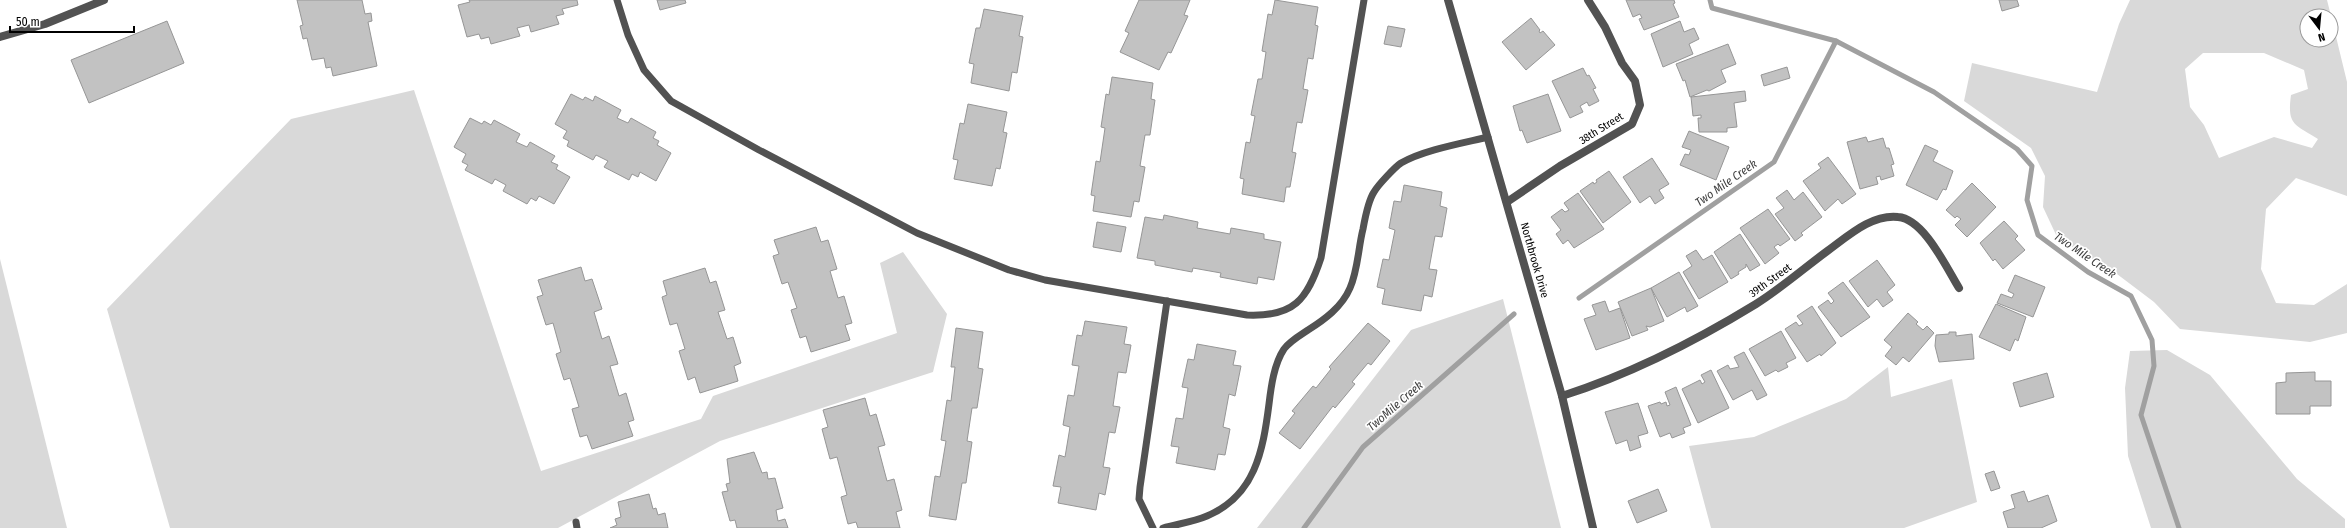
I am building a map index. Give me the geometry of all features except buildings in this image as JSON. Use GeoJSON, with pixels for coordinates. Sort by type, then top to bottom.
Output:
{"type":"FeatureCollection","features":[{"type":"Feature","properties":{"kind":"street"},"geometry":{"type":"LineString","coordinates":[[0,37],[46,24],[104,0]]}},
{"type":"Feature","properties":{"kind":"street","name":"Northbrook Drive"},"geometry":{"type":"LineString","coordinates":[[1448,0],[1562,396],[1593,528]]}},
{"type":"Feature","properties":{"kind":"street","name":"38th Street"},"geometry":{"type":"LineString","coordinates":[[1507,202],[1560,166],[1632,124],[1640,105],[1635,81],[1622,64],[1605,26],[1588,0]]}},
{"type":"Feature","properties":{"kind":"street","name":"39th Street"},"geometry":{"type":"LineString","coordinates":[[1562,396],[1592,386],[1669,354],[1757,303],[1836,245],[1868,223],[1878,219],[1899,217],[1917,225],[1960,288]]}},
{"type":"Feature","properties":{"kind":"lane"},"geometry":{"type":"LineString","coordinates":[[617,0],[628,35],[644,70],[671,101],[758,150],[917,233],[1009,270],[1087,288],[1167,300],[1248,315],[1269,316],[1290,308],[1306,293],[1321,258],[1364,0]]}},
{"type":"Feature","properties":{"kind":"lane"},"geometry":{"type":"LineString","coordinates":[[1163,528],[1206,517],[1225,507],[1240,494],[1253,476],[1260,458],[1270,397],[1280,358],[1284,349],[1293,340],[1324,319],[1339,305],[1350,289],[1356,270],[1363,230],[1374,192],[1400,163],[1438,149],[1488,137]]}},
{"type":"Feature","properties":{"kind":"lane"},"geometry":{"type":"LineString","coordinates":[[1153,528],[1139,498],[1167,300]]}},
{"type":"Feature","properties":{"kind":"shaded area"},"geometry":{"type":"Polygon","coordinates":[[[2130,0],[2327,0],[2329,8],[2299,8],[2299,48],[2339,48],[2347,82],[2347,196],[2296,178],[2266,209],[2261,269],[2276,303],[2314,305],[2347,284],[2347,333],[2310,342],[2180,329],[2154,302],[2113,271],[2058,239],[2043,207],[2045,176],[2031,148],[1964,101],[1972,63],[2097,92],[2119,24],[2130,0]],[[2203,53],[2185,69],[2190,107],[2204,125],[2219,158],[2274,137],[2312,148],[2318,139],[2294,123],[2290,112],[2291,95],[2308,89],[2304,70],[2264,53],[2203,53]]]}},
{"type":"Feature","properties":{"kind":"shaded area"},"geometry":{"type":"Polygon","coordinates":[[[414,90],[541,471],[701,419],[713,396],[897,333],[880,263],[903,252],[947,314],[933,372],[720,441],[558,528],[170,528],[107,309],[291,119],[414,90]]]}},
{"type":"Feature","properties":{"kind":"shaded area"},"geometry":{"type":"Polygon","coordinates":[[[0,259],[67,528],[0,528],[0,259]]]}},
{"type":"Feature","properties":{"kind":"shaded area"},"geometry":{"type":"Polygon","coordinates":[[[1503,299],[1561,528],[1257,528],[1411,330],[1503,299]]]}},
{"type":"Feature","properties":{"kind":"shaded area"},"geometry":{"type":"Polygon","coordinates":[[[2167,350],[2210,375],[2297,479],[2345,519],[2345,528],[2151,528],[2128,456],[2125,388],[2130,351],[2167,350]]]}},
{"type":"Feature","properties":{"kind":"shaded area"},"geometry":{"type":"Polygon","coordinates":[[[1888,367],[1891,397],[1952,379],[1977,502],[1904,528],[1711,528],[1689,446],[1754,437],[1846,399],[1888,367]]]}},
{"type":"Feature","properties":{"kind":"waterway","name":"Two Mile Creek"},"geometry":{"type":"LineString","coordinates":[[1579,298],[1774,162],[1836,41],[1712,8],[1710,0]]}},
{"type":"Feature","properties":{"kind":"waterway","name":"Two Mile Creek"},"geometry":{"type":"LineString","coordinates":[[1836,41],[1934,92],[2017,149],[2032,166],[2027,200],[2038,235],[2088,272],[2131,296],[2152,340],[2154,366],[2141,415],[2179,528]]}},
{"type":"Feature","properties":{"kind":"waterway","name":"TwoMile Creek"},"geometry":{"type":"LineString","coordinates":[[1304,528],[1363,447],[1514,314]]}}]}
